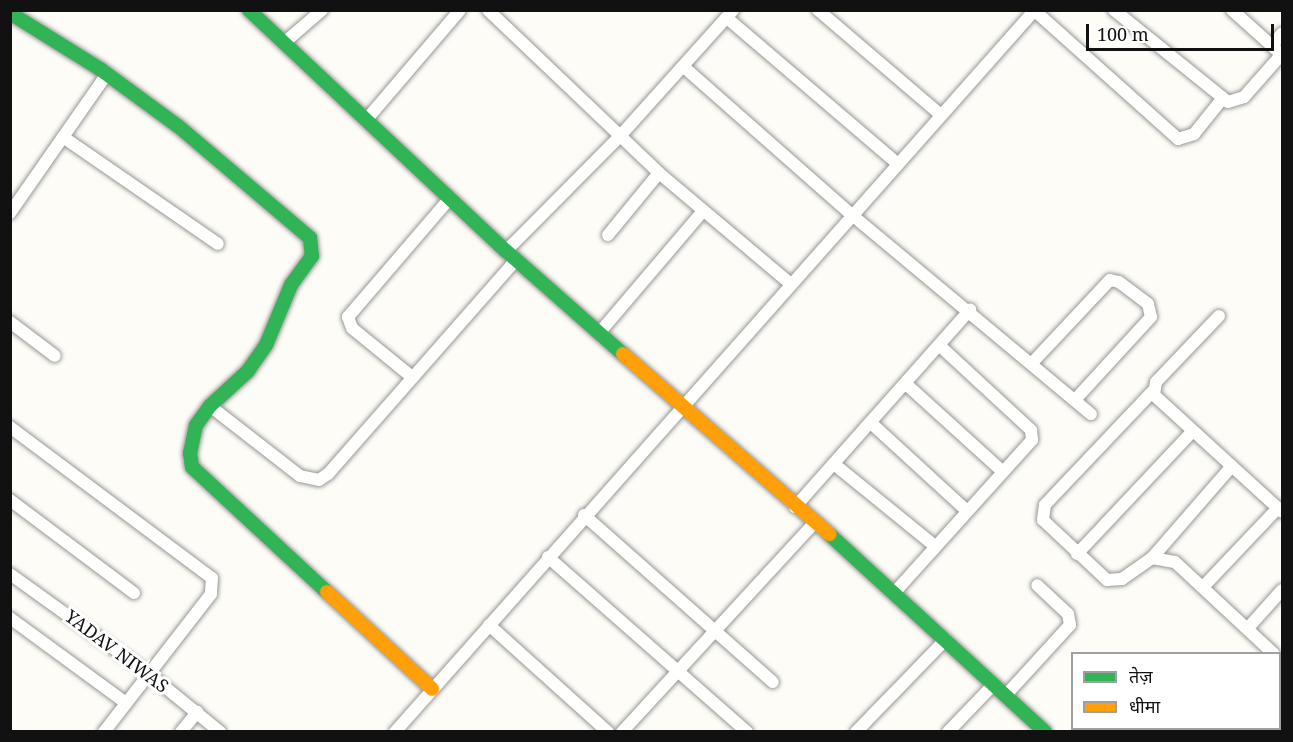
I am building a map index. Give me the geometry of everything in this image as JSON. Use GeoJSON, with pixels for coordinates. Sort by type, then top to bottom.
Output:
{"type":"FeatureCollection","features":[{"type":"Feature","properties":{"kind":"street"},"geometry":{"type":"LineString","coordinates":[[249,10],[511,255],[795,507],[895,592],[1045,732]]}},
{"type":"Feature","properties":{"kind":"street"},"geometry":{"type":"LineString","coordinates":[[285,42],[322,10]]}},
{"type":"Feature","properties":{"kind":"street"},"geometry":{"type":"LineString","coordinates":[[367,119],[460,10]]}},
{"type":"Feature","properties":{"kind":"street"},"geometry":{"type":"LineString","coordinates":[[488,10],[659,173],[791,284]]}},
{"type":"Feature","properties":{"kind":"street"},"geometry":{"type":"LineString","coordinates":[[818,10],[940,115]]}},
{"type":"Feature","properties":{"kind":"street"},"geometry":{"type":"LineString","coordinates":[[1114,10],[1222,99],[1238,101],[1282,54],[1232,10]]}},
{"type":"Feature","properties":{"kind":"street"},"geometry":{"type":"LineString","coordinates":[[395,732],[681,405],[1035,11],[1178,139],[1194,134],[1222,99]]}},
{"type":"Feature","properties":{"kind":"street"},"geometry":{"type":"LineString","coordinates":[[10,13],[107,74],[199,142],[306,232],[313,244],[312,256],[291,285],[272,335],[257,361],[210,406],[192,437],[192,467],[201,478],[432,689]]}},
{"type":"Feature","properties":{"kind":"street"},"geometry":{"type":"LineString","coordinates":[[210,406],[300,476],[319,480],[412,377],[511,255],[685,68],[730,14],[898,164]]}},
{"type":"Feature","properties":{"kind":"street"},"geometry":{"type":"LineString","coordinates":[[1272,46],[1282,33]]}},
{"type":"Feature","properties":{"kind":"street"},"geometry":{"type":"LineString","coordinates":[[685,68],[852,214],[970,310],[1091,414]]}},
{"type":"Feature","properties":{"kind":"street"},"geometry":{"type":"LineString","coordinates":[[10,213],[107,74]]}},
{"type":"Feature","properties":{"kind":"street"},"geometry":{"type":"LineString","coordinates":[[63,137],[218,244]]}},
{"type":"Feature","properties":{"kind":"street"},"geometry":{"type":"LineString","coordinates":[[608,235],[659,173]]}},
{"type":"Feature","properties":{"kind":"street"},"geometry":{"type":"LineString","coordinates":[[412,377],[352,328],[348,317],[450,198]]}},
{"type":"Feature","properties":{"kind":"street"},"geometry":{"type":"LineString","coordinates":[[600,332],[703,211]]}},
{"type":"Feature","properties":{"kind":"street"},"geometry":{"type":"LineString","coordinates":[[1032,363],[1110,280],[1119,282],[1148,304],[1151,317],[1075,400]]}},
{"type":"Feature","properties":{"kind":"street"},"geometry":{"type":"LineString","coordinates":[[795,507],[970,310]]}},
{"type":"Feature","properties":{"kind":"street"},"geometry":{"type":"LineString","coordinates":[[1219,316],[1156,382],[1153,392],[1042,510],[1046,524],[1077,554],[1112,581],[1122,579],[1152,558],[1231,466]]}},
{"type":"Feature","properties":{"kind":"street"},"geometry":{"type":"LineString","coordinates":[[10,322],[55,356]]}},
{"type":"Feature","properties":{"kind":"street"},"geometry":{"type":"LineString","coordinates":[[895,592],[966,510],[1031,443],[1031,430],[939,345]]}},
{"type":"Feature","properties":{"kind":"street"},"geometry":{"type":"LineString","coordinates":[[906,384],[1003,472]]}},
{"type":"Feature","properties":{"kind":"street"},"geometry":{"type":"LineString","coordinates":[[1153,392],[1158,401],[1280,510],[1203,587]]}},
{"type":"Feature","properties":{"kind":"street"},"geometry":{"type":"LineString","coordinates":[[871,423],[966,510]]}},
{"type":"Feature","properties":{"kind":"street"},"geometry":{"type":"LineString","coordinates":[[10,427],[212,578],[211,594],[104,732]]}},
{"type":"Feature","properties":{"kind":"street"},"geometry":{"type":"LineString","coordinates":[[1077,554],[1192,432]]}},
{"type":"Feature","properties":{"kind":"street"},"geometry":{"type":"LineString","coordinates":[[834,464],[935,546]]}},
{"type":"Feature","properties":{"kind":"street"},"geometry":{"type":"LineString","coordinates":[[10,500],[134,593]]}},
{"type":"Feature","properties":{"kind":"street"},"geometry":{"type":"LineString","coordinates":[[584,515],[773,682]]}},
{"type":"Feature","properties":{"kind":"street"},"geometry":{"type":"LineString","coordinates":[[622,732],[814,523]]}},
{"type":"Feature","properties":{"kind":"street"},"geometry":{"type":"LineString","coordinates":[[548,557],[679,668],[747,732]]}},
{"type":"Feature","properties":{"kind":"street"},"geometry":{"type":"LineString","coordinates":[[1152,558],[1175,562],[1272,652]]}},
{"type":"Feature","properties":{"kind":"street","name":"YADAV NIWAS"},"geometry":{"type":"LineString","coordinates":[[10,574],[149,674],[220,732]]}},
{"type":"Feature","properties":{"kind":"street"},"geometry":{"type":"LineString","coordinates":[[1006,695],[1070,625],[1068,614],[1037,585]]}},
{"type":"Feature","properties":{"kind":"street"},"geometry":{"type":"LineString","coordinates":[[1248,628],[1282,590]]}},
{"type":"Feature","properties":{"kind":"street"},"geometry":{"type":"LineString","coordinates":[[10,618],[126,703]]}},
{"type":"Feature","properties":{"kind":"street"},"geometry":{"type":"LineString","coordinates":[[489,625],[608,732]]}},
{"type":"Feature","properties":{"kind":"street"},"geometry":{"type":"LineString","coordinates":[[856,732],[946,639]]}},
{"type":"Feature","properties":{"kind":"street"},"geometry":{"type":"LineString","coordinates":[[948,732],[994,684]]}},
{"type":"Feature","properties":{"kind":"street"},"geometry":{"type":"LineString","coordinates":[[181,732],[197,712]]}},
{"type":"Feature","properties":{"kind":"traffic: fast"},"geometry":{"type":"LineString","coordinates":[[249,10],[506,251],[623,354]]}},
{"type":"Feature","properties":{"kind":"traffic: fast"},"geometry":{"type":"LineString","coordinates":[[10,13],[100,69],[178,126],[310,238],[312,256],[291,285],[266,345],[248,371],[210,406],[196,425],[190,453],[192,467],[327,592]]}},
{"type":"Feature","properties":{"kind":"traffic: fast"},"geometry":{"type":"LineString","coordinates":[[829,534],[1045,732]]}},
{"type":"Feature","properties":{"kind":"traffic: slow"},"geometry":{"type":"LineString","coordinates":[[623,354],[829,534]]}},
{"type":"Feature","properties":{"kind":"traffic: slow"},"geometry":{"type":"LineString","coordinates":[[327,592],[432,689]]}}]}
